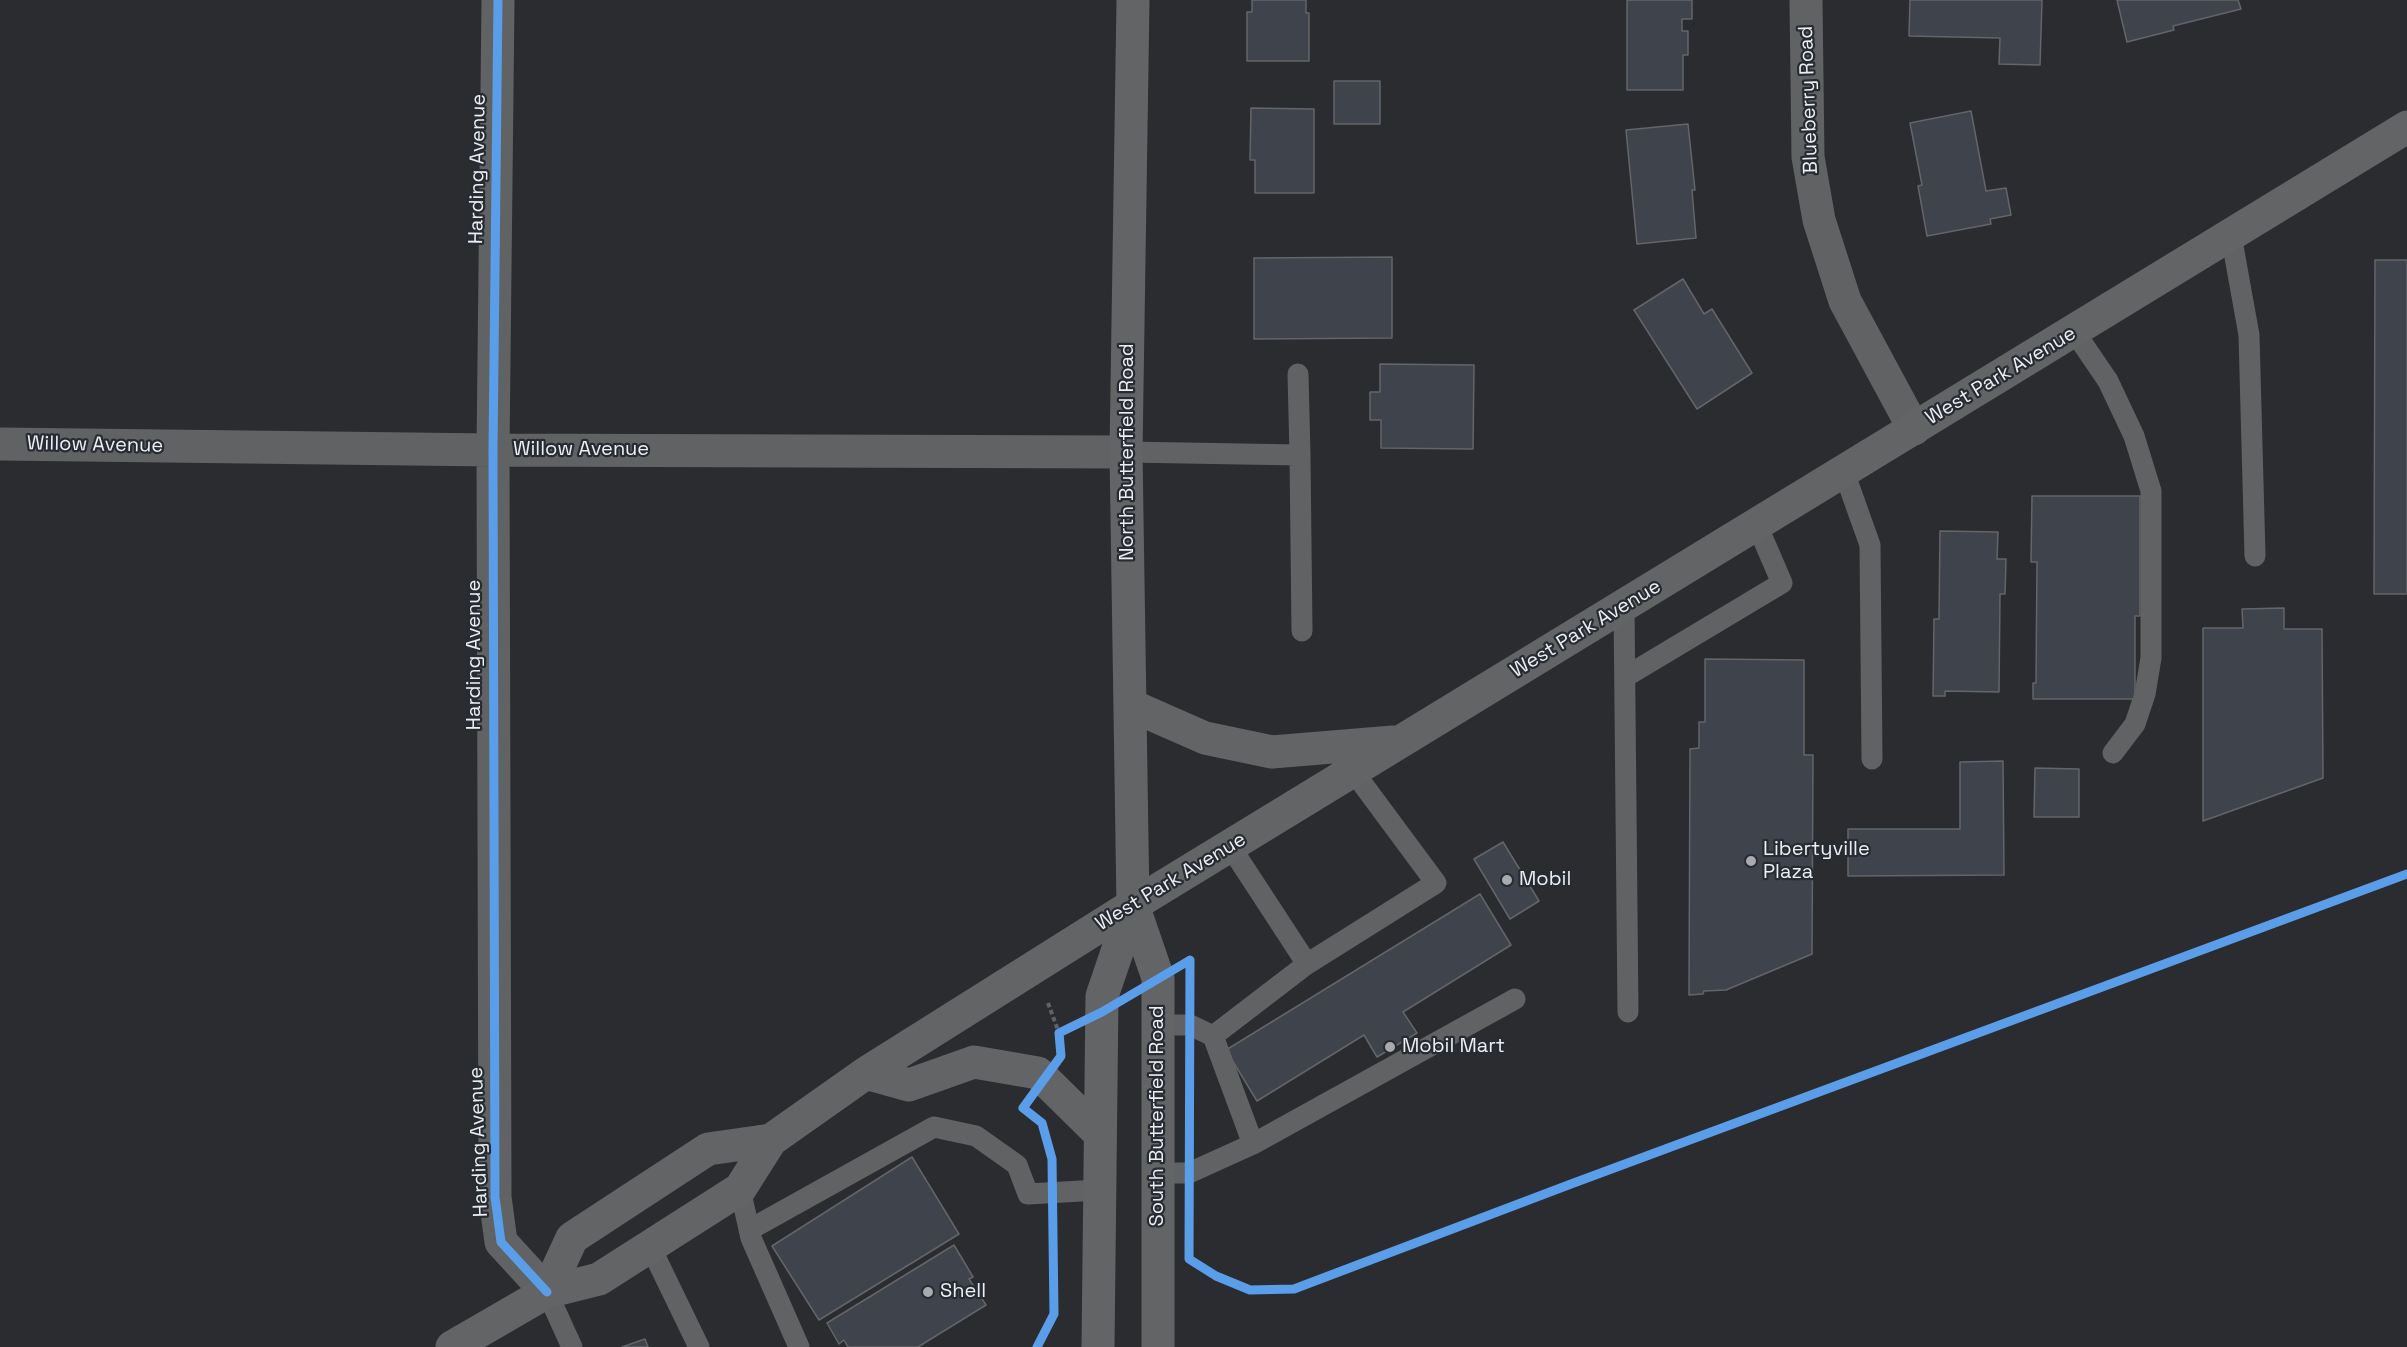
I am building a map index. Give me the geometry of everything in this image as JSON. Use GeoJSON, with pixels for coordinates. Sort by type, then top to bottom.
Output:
{"type":"FeatureCollection","features":[{"type":"Feature","properties":{"kind":"main road","name":"North Butterfield Road"},"geometry":{"type":"LineString","coordinates":[[1133,0],[1126,452],[1133,905]]}},
{"type":"Feature","properties":{"kind":"main road","name":"West Park Avenue"},"geometry":{"type":"LineString","coordinates":[[452,1347],[547,1292],[598,1279],[740,1189],[771,1140],[866,1072],[1133,905],[2407,127]]}},
{"type":"Feature","properties":{"kind":"main road"},"geometry":{"type":"LineString","coordinates":[[1130,705],[1205,738],[1272,752],[1401,742]]}},
{"type":"Feature","properties":{"kind":"main road"},"geometry":{"type":"LineString","coordinates":[[1098,1347],[1102,996],[1133,905]]}},
{"type":"Feature","properties":{"kind":"main road","name":"South Butterfield Road"},"geometry":{"type":"LineString","coordinates":[[1133,905],[1158,978],[1158,1347]]}},
{"type":"Feature","properties":{"kind":"main road"},"geometry":{"type":"LineString","coordinates":[[866,1072],[909,1085],[974,1062],[1038,1073],[1100,1134]]}},
{"type":"Feature","properties":{"kind":"main road","name":"West Park Avenue"},"geometry":{"type":"LineString","coordinates":[[547,1292],[572,1238],[708,1149],[771,1140]]}},
{"type":"Feature","properties":{"kind":"street","name":"Harding Avenue"},"geometry":{"type":"LineString","coordinates":[[498,0],[493,450],[495,1197],[501,1242],[547,1292]]}},
{"type":"Feature","properties":{"kind":"street","name":"Blueberry Road"},"geometry":{"type":"LineString","coordinates":[[1806,0],[1808,157],[1819,220],[1845,301],[1914,429]]}},
{"type":"Feature","properties":{"kind":"street","name":"Willow Avenue"},"geometry":{"type":"LineString","coordinates":[[0,444],[493,450],[1126,452]]}},
{"type":"Feature","properties":{"kind":"lane"},"geometry":{"type":"LineString","coordinates":[[2231,235],[2249,335],[2255,556]]}},
{"type":"Feature","properties":{"kind":"lane"},"geometry":{"type":"LineString","coordinates":[[2074,331],[2108,381],[2134,436],[2151,491],[2151,658],[2145,694],[2135,724],[2113,753]]}},
{"type":"Feature","properties":{"kind":"lane"},"geometry":{"type":"LineString","coordinates":[[1298,374],[1302,631]]}},
{"type":"Feature","properties":{"kind":"lane"},"geometry":{"type":"LineString","coordinates":[[1126,452],[1299,455]]}},
{"type":"Feature","properties":{"kind":"lane"},"geometry":{"type":"LineString","coordinates":[[1844,472],[1870,545],[1872,759]]}},
{"type":"Feature","properties":{"kind":"lane"},"geometry":{"type":"LineString","coordinates":[[1624,677],[1782,584],[1757,525]]}},
{"type":"Feature","properties":{"kind":"lane"},"geometry":{"type":"LineString","coordinates":[[1624,606],[1628,1012]]}},
{"type":"Feature","properties":{"kind":"lane"},"geometry":{"type":"LineString","coordinates":[[1213,1036],[1307,964],[1436,883],[1353,771]]}},
{"type":"Feature","properties":{"kind":"lane"},"geometry":{"type":"LineString","coordinates":[[1230,846],[1307,964]]}},
{"type":"Feature","properties":{"kind":"lane"},"geometry":{"type":"LineString","coordinates":[[1158,1173],[1189,1173],[1253,1144],[1515,999]]}},
{"type":"Feature","properties":{"kind":"lane"},"geometry":{"type":"LineString","coordinates":[[1158,1025],[1190,1025],[1213,1036],[1253,1144]]}},
{"type":"Feature","properties":{"kind":"lane"},"geometry":{"type":"LineString","coordinates":[[749,1230],[934,1127],[976,1136],[1017,1165],[1028,1194],[1099,1190]]}},
{"type":"Feature","properties":{"kind":"lane"},"geometry":{"type":"LineString","coordinates":[[740,1189],[751,1238],[799,1347]]}},
{"type":"Feature","properties":{"kind":"lane"},"geometry":{"type":"LineString","coordinates":[[650,1246],[699,1347]]}},
{"type":"Feature","properties":{"kind":"lane"},"geometry":{"type":"LineString","coordinates":[[547,1292],[572,1347]]}},
{"type":"Feature","properties":{"kind":"path"},"geometry":{"type":"LineString","coordinates":[[1047,999],[1059,1034]]}},
{"type":"Feature","properties":{"kind":"building"},"geometry":{"type":"Polygon","coordinates":[[[1252,0],[1306,0],[1306,13],[1309,13],[1309,61],[1247,61],[1247,12],[1252,12],[1252,0]]]}},
{"type":"Feature","properties":{"kind":"building"},"geometry":{"type":"Polygon","coordinates":[[[1627,0],[1692,0],[1692,19],[1682,19],[1682,31],[1688,31],[1688,55],[1683,55],[1683,90],[1627,90],[1627,0]]]}},
{"type":"Feature","properties":{"kind":"building"},"geometry":{"type":"Polygon","coordinates":[[[1910,0],[2042,0],[2040,65],[1999,64],[2000,38],[1909,36],[1910,0]]]}},
{"type":"Feature","properties":{"kind":"building"},"geometry":{"type":"Polygon","coordinates":[[[2117,0],[2238,0],[2241,9],[2173,26],[2174,30],[2127,42],[2117,0]]]}},
{"type":"Feature","properties":{"kind":"building"},"geometry":{"type":"Polygon","coordinates":[[[1334,81],[1380,81],[1380,124],[1334,124],[1334,81]]]}},
{"type":"Feature","properties":{"kind":"building"},"geometry":{"type":"Polygon","coordinates":[[[1251,108],[1314,109],[1314,193],[1255,193],[1255,160],[1250,160],[1251,108]]]}},
{"type":"Feature","properties":{"kind":"building"},"geometry":{"type":"Polygon","coordinates":[[[1971,111],[1986,191],[2006,188],[2011,215],[1990,219],[1991,224],[1927,236],[1918,186],[1922,185],[1910,123],[1971,111]]]}},
{"type":"Feature","properties":{"kind":"building"},"geometry":{"type":"Polygon","coordinates":[[[1688,124],[1695,190],[1692,190],[1696,238],[1637,244],[1626,130],[1688,124]]]}},
{"type":"Feature","properties":{"kind":"building"},"geometry":{"type":"Polygon","coordinates":[[[1392,257],[1392,338],[1254,339],[1254,258],[1392,257]]]}},
{"type":"Feature","properties":{"kind":"building"},"geometry":{"type":"Polygon","coordinates":[[[2375,260],[2407,260],[2407,594],[2374,594],[2375,260]]]}},
{"type":"Feature","properties":{"kind":"building"},"geometry":{"type":"Polygon","coordinates":[[[1683,279],[1704,314],[1712,309],[1752,373],[1697,409],[1634,310],[1683,279]]]}},
{"type":"Feature","properties":{"kind":"building"},"geometry":{"type":"Polygon","coordinates":[[[1380,364],[1474,365],[1473,449],[1381,448],[1381,420],[1370,420],[1370,392],[1380,392],[1380,364]]]}},
{"type":"Feature","properties":{"kind":"building"},"geometry":{"type":"Polygon","coordinates":[[[2032,496],[2140,496],[2140,616],[2135,616],[2135,699],[2033,699],[2033,683],[2036,683],[2037,562],[2031,562],[2032,496]]]}},
{"type":"Feature","properties":{"kind":"building"},"geometry":{"type":"Polygon","coordinates":[[[1940,531],[1998,532],[1997,559],[2006,559],[2005,594],[2000,594],[1999,692],[1945,691],[1945,696],[1933,696],[1934,619],[1939,619],[1940,531]]]}},
{"type":"Feature","properties":{"kind":"building"},"geometry":{"type":"Polygon","coordinates":[[[2284,608],[2284,629],[2322,629],[2323,778],[2203,821],[2203,628],[2243,628],[2242,609],[2284,608]]]}},
{"type":"Feature","properties":{"kind":"building","name":"Libertyville Plaza"},"geometry":{"type":"Polygon","coordinates":[[[1705,659],[1804,660],[1804,755],[1813,755],[1812,954],[1726,990],[1704,991],[1703,994],[1689,995],[1690,749],[1699,748],[1699,722],[1705,722],[1705,659]]]}},
{"type":"Feature","properties":{"kind":"building"},"geometry":{"type":"Polygon","coordinates":[[[2003,761],[2004,875],[1848,876],[1848,829],[1960,829],[1960,762],[2003,761]]]}},
{"type":"Feature","properties":{"kind":"building"},"geometry":{"type":"Polygon","coordinates":[[[2035,768],[2079,769],[2079,817],[2034,817],[2035,768]]]}},
{"type":"Feature","properties":{"kind":"building","name":"Mobil"},"geometry":{"type":"Polygon","coordinates":[[[1503,842],[1539,901],[1510,919],[1474,859],[1503,842]]]}},
{"type":"Feature","properties":{"kind":"building","name":"Mobil"},"geometry":{"type":"Polygon","coordinates":[[[1480,894],[1511,945],[1403,1012],[1417,1033],[1377,1057],[1364,1035],[1257,1101],[1226,1050],[1480,894]]]}},
{"type":"Feature","properties":{"kind":"building","name":"Shell"},"geometry":{"type":"Polygon","coordinates":[[[912,1157],[959,1234],[819,1320],[772,1246],[912,1157]]]}},
{"type":"Feature","properties":{"kind":"building","name":"Shell"},"geometry":{"type":"Polygon","coordinates":[[[954,1245],[973,1277],[969,1279],[986,1305],[918,1347],[848,1347],[844,1340],[839,1344],[827,1323],[954,1245]]]}},
{"type":"Feature","properties":{"kind":"building"},"geometry":{"type":"Polygon","coordinates":[[[645,1339],[648,1347],[622,1347],[645,1339]]]}},
{"type":"Feature","properties":{"kind":"cycle path"},"geometry":{"type":"LineString","coordinates":[[498,0],[493,450],[495,1197],[501,1242],[547,1292]]}},
{"type":"Feature","properties":{"kind":"cycle path"},"geometry":{"type":"LineString","coordinates":[[1037,1347],[1054,1314],[1052,1159],[1042,1123],[1023,1108],[1061,1056],[1059,1033],[1102,1012],[1190,960],[1189,1259],[1216,1276],[1250,1290],[1294,1289],[2407,874]]}},
{"type":"Feature","properties":{"kind":"place","name":"Libertyville Plaza"},"geometry":{"type":"Point","coordinates":[1751,861]}},
{"type":"Feature","properties":{"kind":"place","name":"Mobil"},"geometry":{"type":"Point","coordinates":[1507,880]}},
{"type":"Feature","properties":{"kind":"place","name":"Mobil Mart"},"geometry":{"type":"Point","coordinates":[1390,1047]}},
{"type":"Feature","properties":{"kind":"place","name":"Shell"},"geometry":{"type":"Point","coordinates":[928,1292]}}]}
